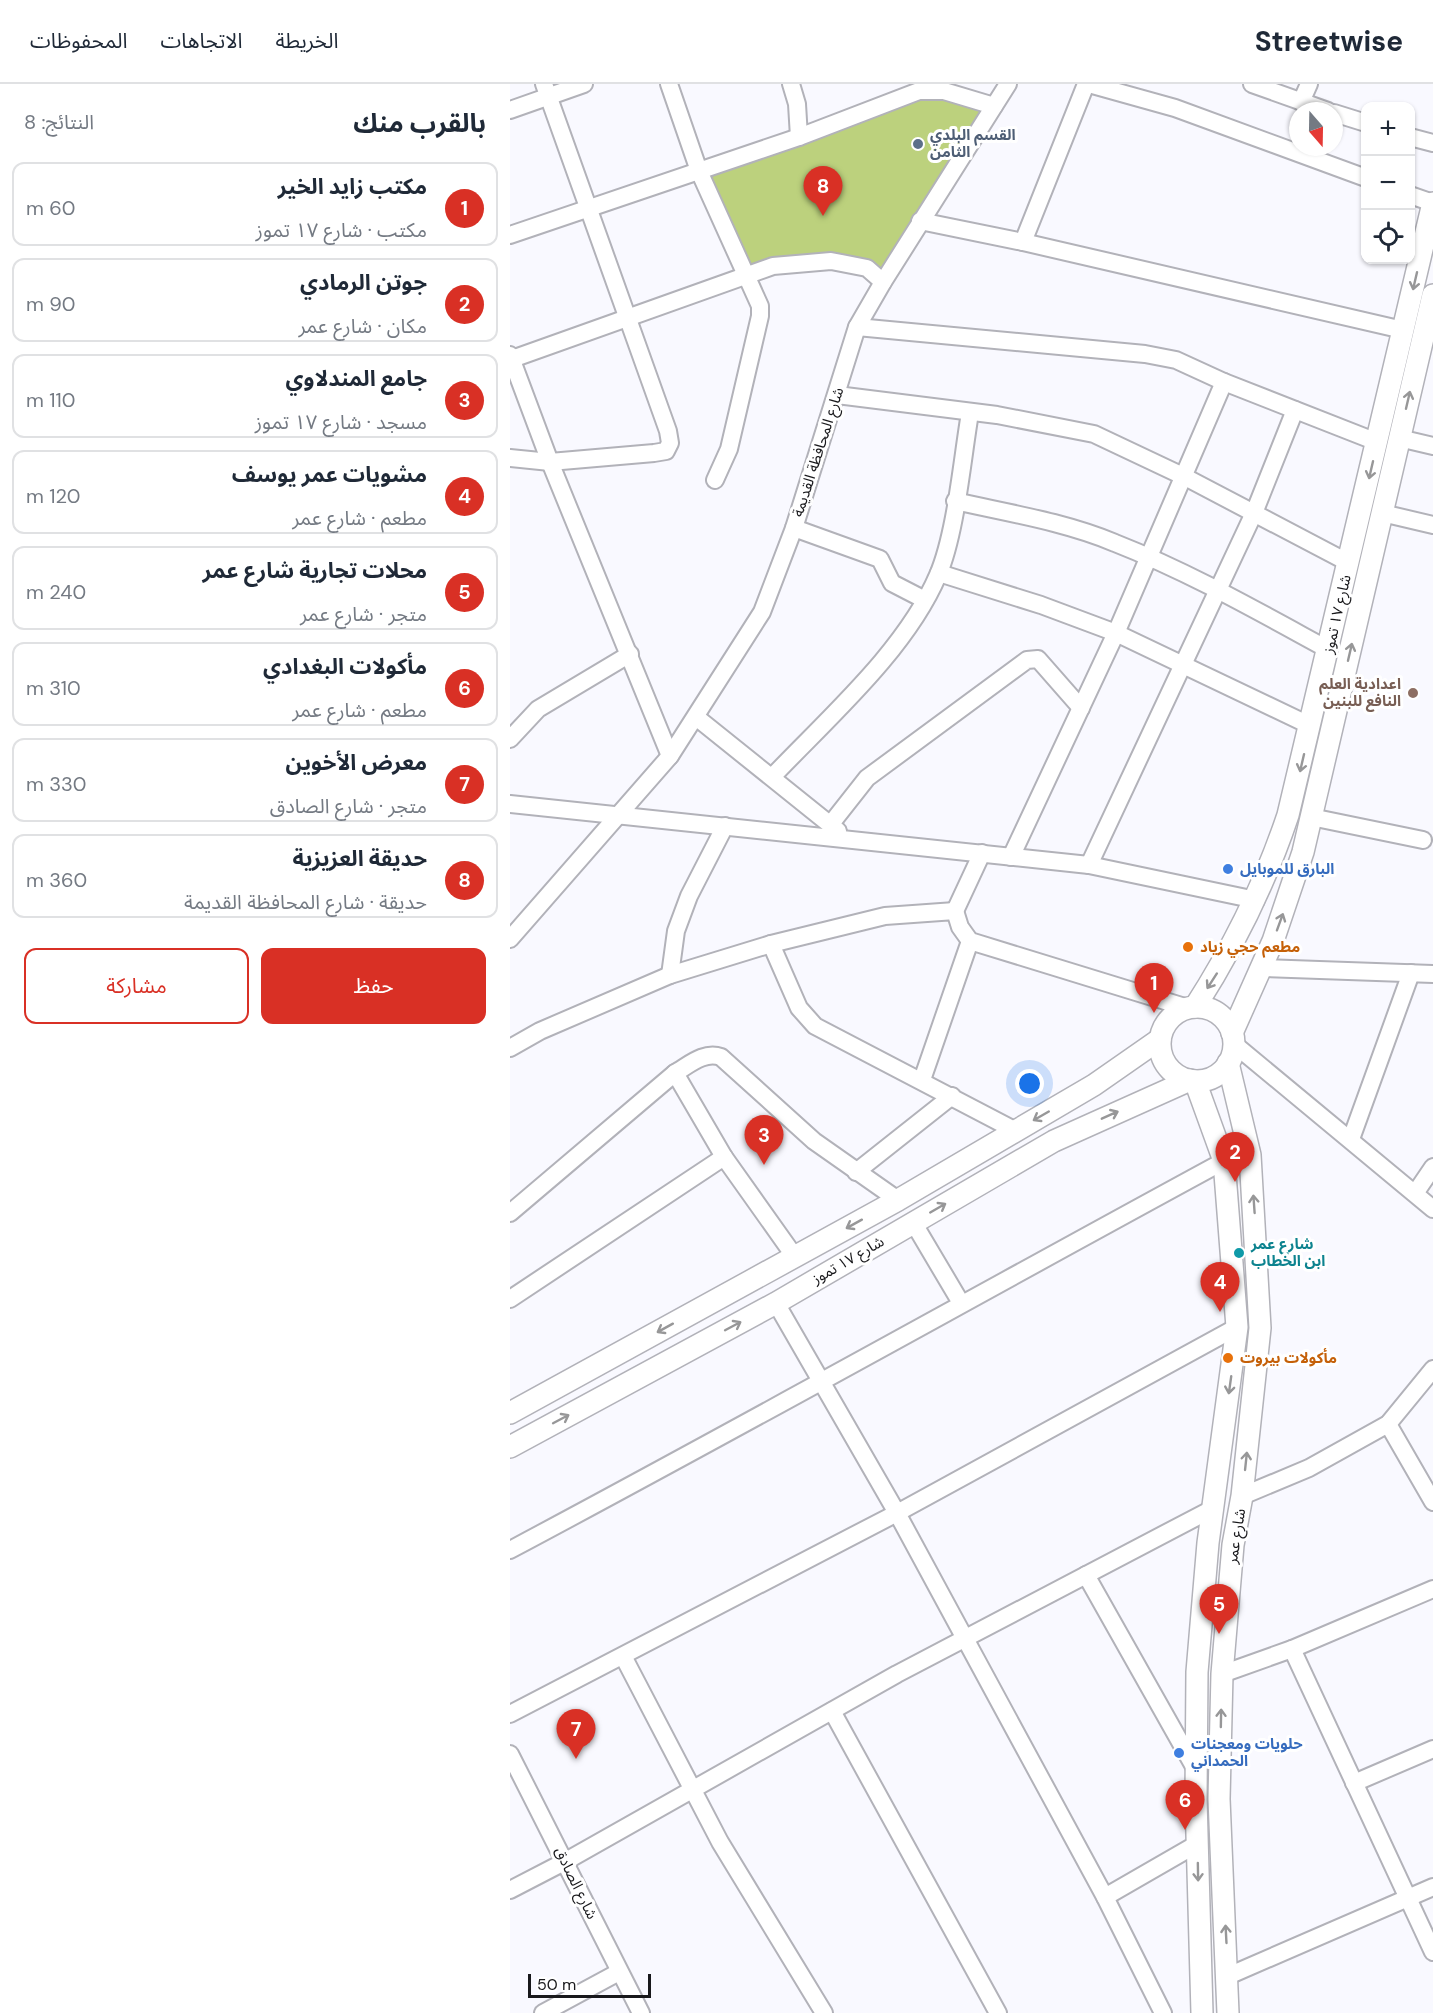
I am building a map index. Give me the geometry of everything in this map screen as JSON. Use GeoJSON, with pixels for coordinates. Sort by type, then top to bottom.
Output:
{"type":"FeatureCollection","features":[{"type":"Feature","properties":{"kind":"main road","name":"شارع ١٧ تموز"},"geometry":{"type":"LineString","coordinates":[[1192,1008],[1218,971],[1256,900],[1288,815],[1311,726],[1433,203]]}},
{"type":"Feature","properties":{"kind":"main road","name":"شارع ١٧ تموز"},"geometry":{"type":"LineString","coordinates":[[1231,1047],[1293,887],[1433,295]]}},
{"type":"Feature","properties":{"kind":"main road"},"geometry":{"type":"LineString","coordinates":[[1192,1008],[1214,1011],[1228,1024],[1231,1047],[1220,1073],[1208,1079],[1192,1081],[1170,1070],[1160,1050],[1160,1039],[1169,1019],[1192,1008]]}},
{"type":"Feature","properties":{"kind":"main road","name":"شارع ١٧ تموز"},"geometry":{"type":"LineString","coordinates":[[510,1413],[898,1200],[1094,1085],[1160,1039]]}},
{"type":"Feature","properties":{"kind":"main road","name":"شارع عمر"},"geometry":{"type":"LineString","coordinates":[[1228,2013],[1219,1799],[1222,1674],[1233,1545],[1242,1496],[1260,1328],[1260,1293],[1250,1155],[1231,1047]]}},
{"type":"Feature","properties":{"kind":"main road","name":"شارع ١٧ تموز"},"geometry":{"type":"LineString","coordinates":[[510,1447],[777,1303],[1054,1141],[1192,1081]]}},
{"type":"Feature","properties":{"kind":"main road","name":"شارع عمر"},"geometry":{"type":"LineString","coordinates":[[1192,1081],[1224,1161],[1237,1327],[1212,1509],[1197,1672],[1197,1844],[1202,2013]]}},
{"type":"Feature","properties":{"kind":"street"},"geometry":{"type":"LineString","coordinates":[[510,110],[546,90],[584,84]]}},
{"type":"Feature","properties":{"kind":"street"},"geometry":{"type":"LineString","coordinates":[[669,84],[699,171],[756,296],[760,316],[729,449],[715,480]]}},
{"type":"Feature","properties":{"kind":"street"},"geometry":{"type":"LineString","coordinates":[[791,84],[797,104],[799,137]]}},
{"type":"Feature","properties":{"kind":"street","name":"شارع المحافظة القديمة"},"geometry":{"type":"LineString","coordinates":[[510,939],[670,756],[762,612],[794,528],[857,327],[920,221],[1008,84]]}},
{"type":"Feature","properties":{"kind":"street"},"geometry":{"type":"LineString","coordinates":[[1023,242],[1087,84],[1175,108],[1361,177]]}},
{"type":"Feature","properties":{"kind":"street"},"geometry":{"type":"LineString","coordinates":[[1251,84],[1301,102],[1309,84]]}},
{"type":"Feature","properties":{"kind":"street"},"geometry":{"type":"LineString","coordinates":[[510,458],[550,462],[666,450],[670,443],[668,431],[590,207],[546,90]]}},
{"type":"Feature","properties":{"kind":"street"},"geometry":{"type":"LineString","coordinates":[[510,235],[799,137],[919,92],[944,91],[994,106]]}},
{"type":"Feature","properties":{"kind":"street"},"geometry":{"type":"LineString","coordinates":[[1343,116],[1361,122]]}},
{"type":"Feature","properties":{"kind":"street"},"geometry":{"type":"LineString","coordinates":[[1415,138],[1433,143]]}},
{"type":"Feature","properties":{"kind":"street"},"geometry":{"type":"LineString","coordinates":[[1415,197],[1433,203]]}},
{"type":"Feature","properties":{"kind":"street"},"geometry":{"type":"LineString","coordinates":[[920,221],[1023,242],[1403,330]]}},
{"type":"Feature","properties":{"kind":"street"},"geometry":{"type":"LineString","coordinates":[[670,756],[550,462],[511,357],[773,266],[831,261],[867,268],[883,282]]}},
{"type":"Feature","properties":{"kind":"street"},"geometry":{"type":"LineString","coordinates":[[857,327],[1145,354],[1176,360],[1224,382],[1377,442]]}},
{"type":"Feature","properties":{"kind":"street"},"geometry":{"type":"LineString","coordinates":[[1011,857],[1116,633],[1224,382]]}},
{"type":"Feature","properties":{"kind":"street"},"geometry":{"type":"LineString","coordinates":[[837,395],[997,415],[1094,434],[1185,477],[1349,563]]}},
{"type":"Feature","properties":{"kind":"street"},"geometry":{"type":"LineString","coordinates":[[1089,865],[1254,513],[1295,410]]}},
{"type":"Feature","properties":{"kind":"street"},"geometry":{"type":"LineString","coordinates":[[773,777],[913,623],[939,573],[955,501],[970,413]]}},
{"type":"Feature","properties":{"kind":"street"},"geometry":{"type":"LineString","coordinates":[[1399,438],[1433,446]]}},
{"type":"Feature","properties":{"kind":"street"},"geometry":{"type":"LineString","coordinates":[[955,501],[1091,535],[1149,557],[1329,650]]}},
{"type":"Feature","properties":{"kind":"street"},"geometry":{"type":"LineString","coordinates":[[1382,513],[1433,525]]}},
{"type":"Feature","properties":{"kind":"street"},"geometry":{"type":"LineString","coordinates":[[794,528],[880,559],[892,583],[925,600]]}},
{"type":"Feature","properties":{"kind":"street"},"geometry":{"type":"LineString","coordinates":[[939,573],[1041,604],[1116,633],[1311,726]]}},
{"type":"Feature","properties":{"kind":"street"},"geometry":{"type":"LineString","coordinates":[[510,739],[538,709],[630,654]]}},
{"type":"Feature","properties":{"kind":"street"},"geometry":{"type":"LineString","coordinates":[[830,825],[867,778],[1027,660],[1038,659],[1080,708]]}},
{"type":"Feature","properties":{"kind":"street"},"geometry":{"type":"LineString","coordinates":[[696,717],[848,839]]}},
{"type":"Feature","properties":{"kind":"street"},"geometry":{"type":"LineString","coordinates":[[510,804],[1089,865],[1256,900]]}},
{"type":"Feature","properties":{"kind":"street"},"geometry":{"type":"LineString","coordinates":[[1311,818],[1423,840]]}},
{"type":"Feature","properties":{"kind":"street"},"geometry":{"type":"LineString","coordinates":[[670,975],[676,931],[689,896],[725,826]]}},
{"type":"Feature","properties":{"kind":"street"},"geometry":{"type":"LineString","coordinates":[[982,853],[955,911],[960,927],[970,941],[1192,1008]]}},
{"type":"Feature","properties":{"kind":"street"},"geometry":{"type":"LineString","coordinates":[[510,1048],[540,1031],[670,975],[771,944],[885,916],[955,911]]}},
{"type":"Feature","properties":{"kind":"street"},"geometry":{"type":"LineString","coordinates":[[922,1080],[970,941]]}},
{"type":"Feature","properties":{"kind":"street"},"geometry":{"type":"LineString","coordinates":[[771,944],[799,1008],[815,1026],[1016,1131]]}},
{"type":"Feature","properties":{"kind":"street"},"geometry":{"type":"LineString","coordinates":[[1263,968],[1433,974]]}},
{"type":"Feature","properties":{"kind":"street"},"geometry":{"type":"LineString","coordinates":[[1352,1139],[1411,974]]}},
{"type":"Feature","properties":{"kind":"street"},"geometry":{"type":"LineString","coordinates":[[1231,1047],[1352,1139],[1433,1209]]}},
{"type":"Feature","properties":{"kind":"street"},"geometry":{"type":"LineString","coordinates":[[510,1213],[675,1073],[713,1054],[721,1057],[814,1141],[898,1200]]}},
{"type":"Feature","properties":{"kind":"street"},"geometry":{"type":"LineString","coordinates":[[675,1073],[724,1157],[795,1257]]}},
{"type":"Feature","properties":{"kind":"street"},"geometry":{"type":"LineString","coordinates":[[856,1172],[952,1096]]}},
{"type":"Feature","properties":{"kind":"street"},"geometry":{"type":"LineString","coordinates":[[510,1299],[724,1157]]}},
{"type":"Feature","properties":{"kind":"street"},"geometry":{"type":"LineString","coordinates":[[510,1550],[744,1426],[961,1303],[1224,1161]]}},
{"type":"Feature","properties":{"kind":"street"},"geometry":{"type":"LineString","coordinates":[[1416,1192],[1433,1167]]}},
{"type":"Feature","properties":{"kind":"street"},"geometry":{"type":"LineString","coordinates":[[913,1222],[961,1303]]}},
{"type":"Feature","properties":{"kind":"street"},"geometry":{"type":"LineString","coordinates":[[777,1303],[897,1513],[963,1639],[1105,1897],[1163,2013]]}},
{"type":"Feature","properties":{"kind":"street"},"geometry":{"type":"LineString","coordinates":[[510,1714],[897,1513],[1237,1327]]}},
{"type":"Feature","properties":{"kind":"street"},"geometry":{"type":"LineString","coordinates":[[1242,1496],[1309,1468],[1388,1424],[1433,1370]]}},
{"type":"Feature","properties":{"kind":"street"},"geometry":{"type":"LineString","coordinates":[[1388,1424],[1433,1502]]}},
{"type":"Feature","properties":{"kind":"street"},"geometry":{"type":"LineString","coordinates":[[510,1890],[963,1639],[1212,1509]]}},
{"type":"Feature","properties":{"kind":"street"},"geometry":{"type":"LineString","coordinates":[[1086,1575],[1196,1770]]}},
{"type":"Feature","properties":{"kind":"street"},"geometry":{"type":"LineString","coordinates":[[1222,1674],[1292,1649],[1433,1589]]}},
{"type":"Feature","properties":{"kind":"street"},"geometry":{"type":"LineString","coordinates":[[1292,1649],[1433,1952]]}},
{"type":"Feature","properties":{"kind":"street"},"geometry":{"type":"LineString","coordinates":[[623,1656],[720,1842],[824,2013]]}},
{"type":"Feature","properties":{"kind":"street"},"geometry":{"type":"LineString","coordinates":[[832,1711],[998,2013]]}},
{"type":"Feature","properties":{"kind":"street"},"geometry":{"type":"LineString","coordinates":[[1354,1783],[1433,1749]]}},
{"type":"Feature","properties":{"kind":"street","name":"شارع الصادق"},"geometry":{"type":"LineString","coordinates":[[510,1754],[566,1861],[640,2013]]}},
{"type":"Feature","properties":{"kind":"street"},"geometry":{"type":"LineString","coordinates":[[1105,1897],[1197,1844]]}},
{"type":"Feature","properties":{"kind":"street"},"geometry":{"type":"LineString","coordinates":[[1228,1976],[1433,1887]]}},
{"type":"Feature","properties":{"kind":"street"},"geometry":{"type":"LineString","coordinates":[[543,2013],[619,1972]]}},
{"type":"Feature","properties":{"kind":"green space"},"geometry":{"type":"Polygon","coordinates":[[[932,90],[994,106],[885,278],[831,261],[749,273],[699,171],[932,90]]]}},
{"type":"Feature","properties":{"kind":"place","name":"القسم البلدي الثامن"},"geometry":{"type":"Point","coordinates":[918,144]}},
{"type":"Feature","properties":{"kind":"place","name":"حديقة العزيزية"},"geometry":{"type":"Point","coordinates":[823,216]}},
{"type":"Feature","properties":{"kind":"place","name":"اعدادية العلم النافع للبنين"},"geometry":{"type":"Point","coordinates":[1413,693]}},
{"type":"Feature","properties":{"kind":"place","name":"البارق للموبايل"},"geometry":{"type":"Point","coordinates":[1228,869]}},
{"type":"Feature","properties":{"kind":"place","name":"مطعم حجي زياد"},"geometry":{"type":"Point","coordinates":[1188,947]}},
{"type":"Feature","properties":{"kind":"place","name":"مكتب زايد الخير"},"geometry":{"type":"Point","coordinates":[1154,1013]}},
{"type":"Feature","properties":{"kind":"place","name":"جامع المندلاوي"},"geometry":{"type":"Point","coordinates":[764,1165]}},
{"type":"Feature","properties":{"kind":"place","name":"جوتن الرمادي"},"geometry":{"type":"Point","coordinates":[1235,1182]}},
{"type":"Feature","properties":{"kind":"place","name":"شارع عمر ابن الخطاب"},"geometry":{"type":"Point","coordinates":[1239,1253]}},
{"type":"Feature","properties":{"kind":"place","name":"مشويات عمر يوسف"},"geometry":{"type":"Point","coordinates":[1220,1312]}},
{"type":"Feature","properties":{"kind":"place","name":"مأكولات بيروت"},"geometry":{"type":"Point","coordinates":[1228,1358]}},
{"type":"Feature","properties":{"kind":"place","name":"محلات تجارية شارع عمر"},"geometry":{"type":"Point","coordinates":[1219,1634]}},
{"type":"Feature","properties":{"kind":"place","name":"حلويات ومعجنات الحمداني"},"geometry":{"type":"Point","coordinates":[1179,1753]}},
{"type":"Feature","properties":{"kind":"place","name":"معرض الأخوين"},"geometry":{"type":"Point","coordinates":[576,1759]}},
{"type":"Feature","properties":{"kind":"place","name":"مأكولات البغدادي"},"geometry":{"type":"Point","coordinates":[1185,1830]}}]}
